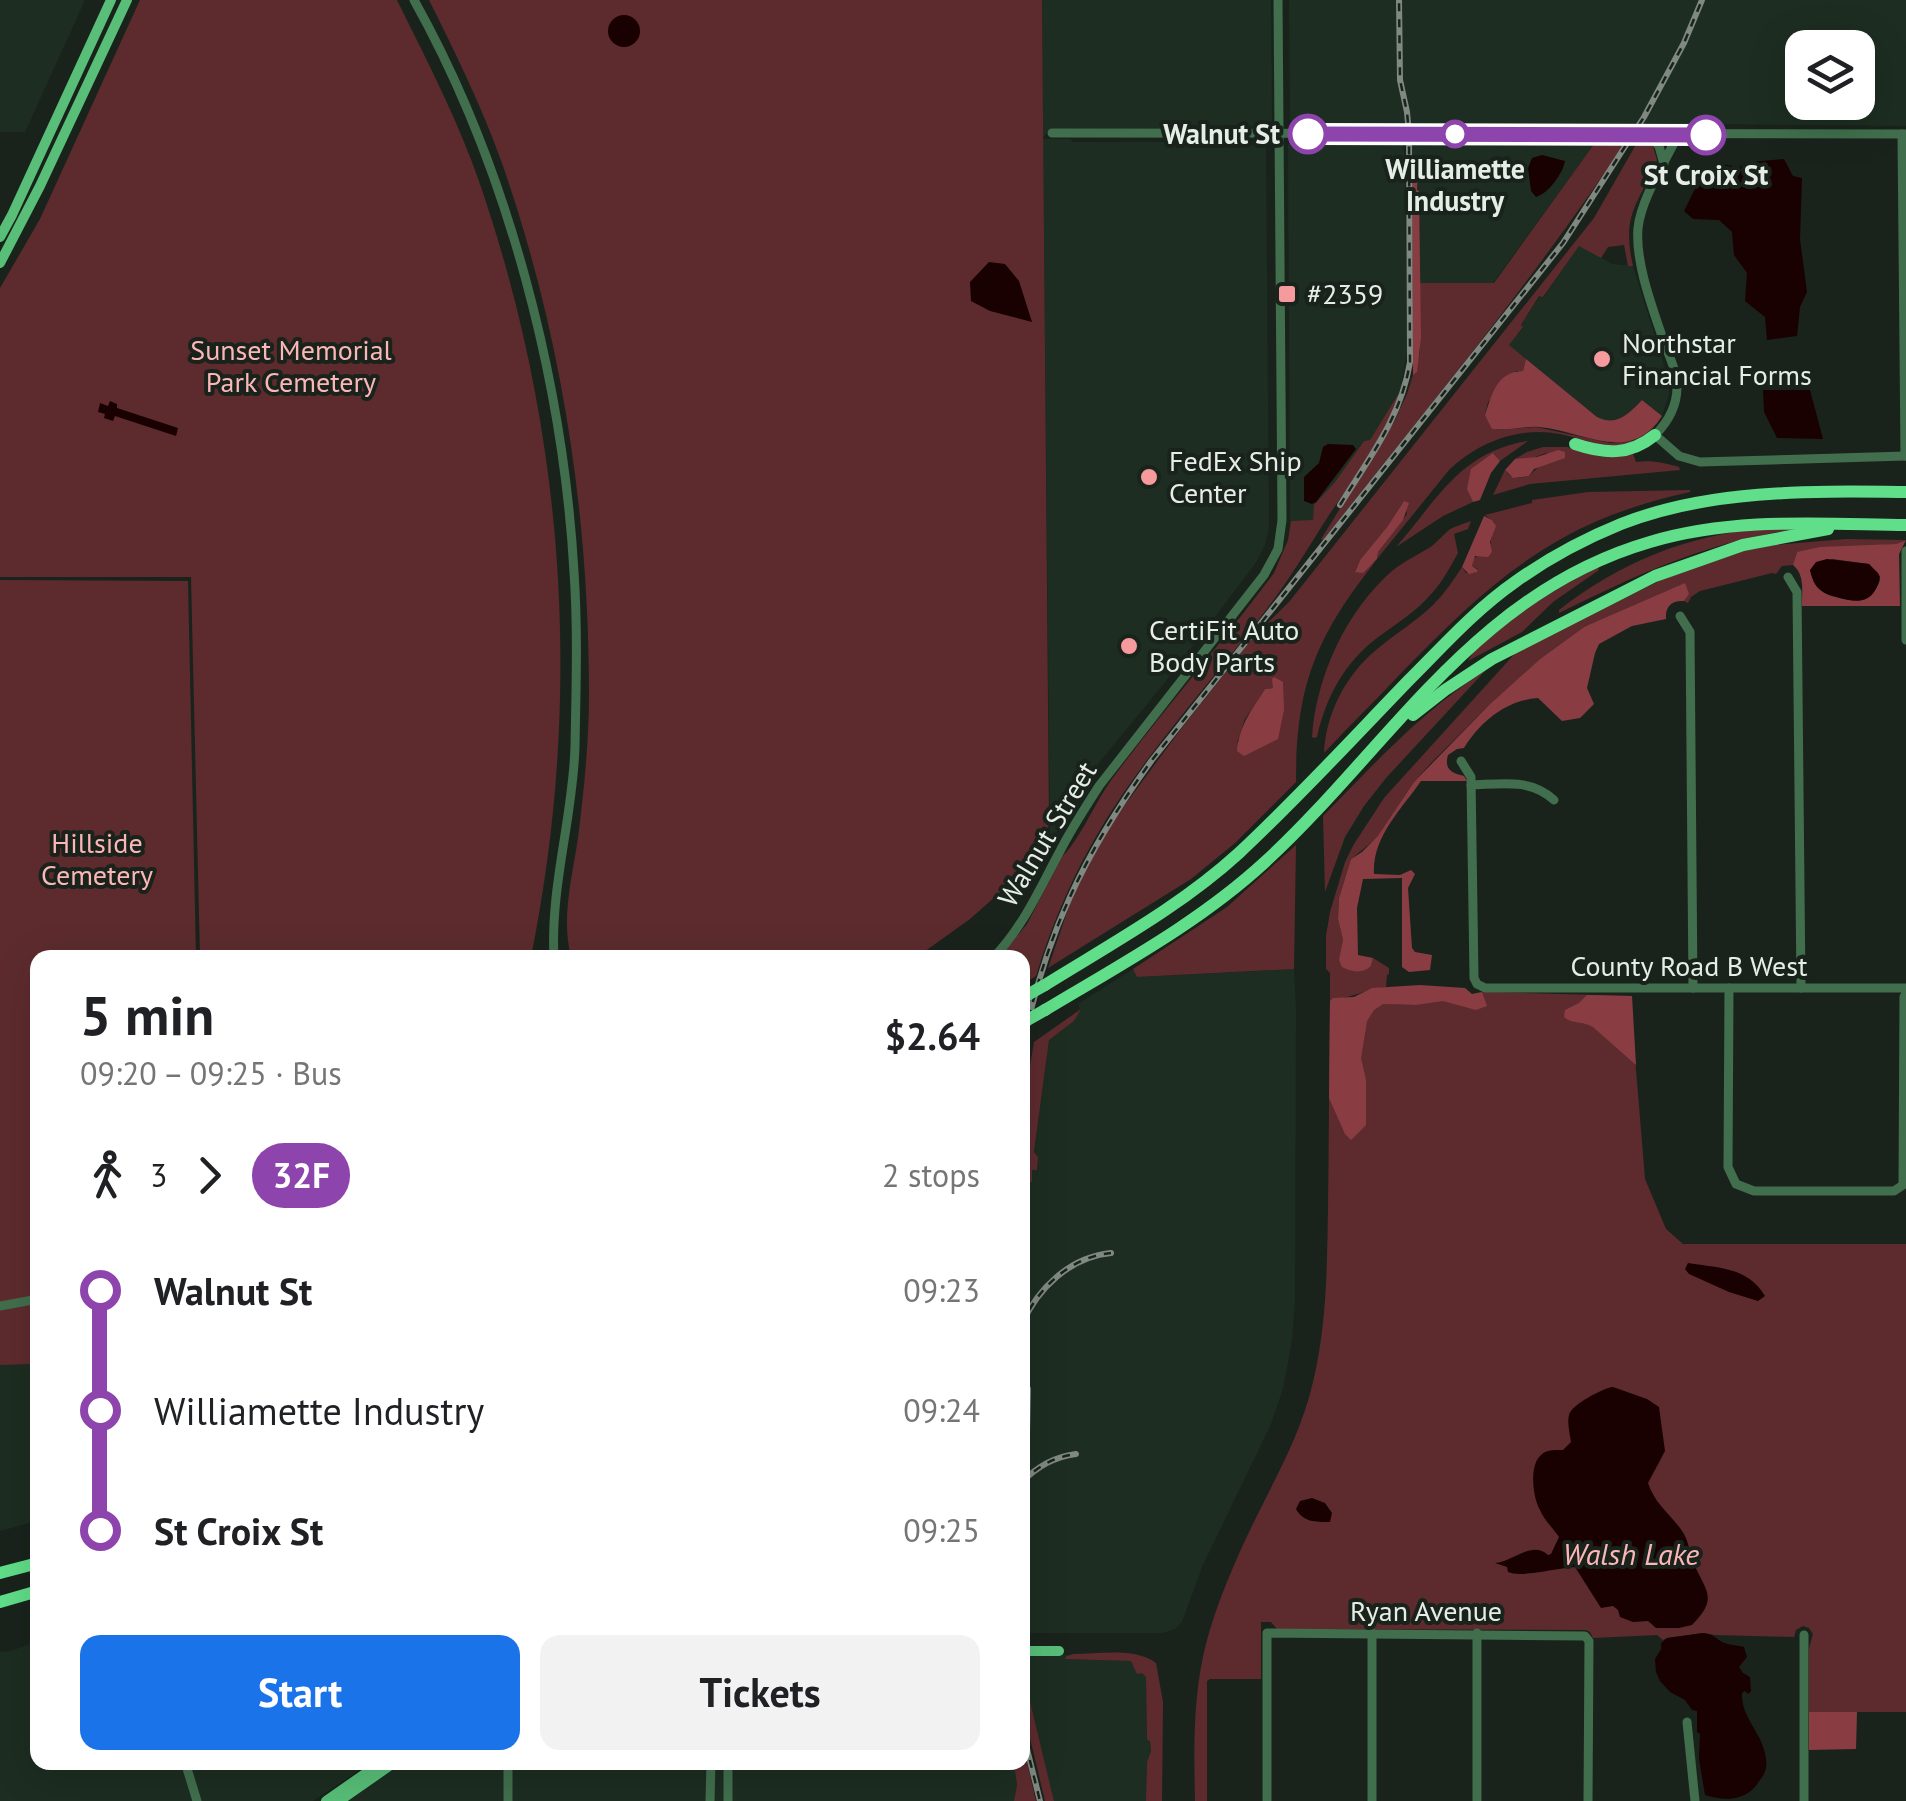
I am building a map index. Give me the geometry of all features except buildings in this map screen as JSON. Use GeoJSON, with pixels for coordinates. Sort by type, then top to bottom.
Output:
{"type":"FeatureCollection","features":[{"type":"Feature","properties":{"kind":"highway"},"geometry":{"type":"LineString","coordinates":[[1575,444],[1596,451],[1618,452],[1638,447],[1655,436]]}},
{"type":"Feature","properties":{"kind":"highway"},"geometry":{"type":"LineString","coordinates":[[1030,993],[1180,901],[1210,878],[1288,806],[1451,637],[1490,601],[1539,566],[1622,524],[1673,508],[1739,497],[1906,492]]}},
{"type":"Feature","properties":{"kind":"highway"},"geometry":{"type":"LineString","coordinates":[[1030,1018],[1215,904],[1278,850],[1428,689],[1498,622],[1549,586],[1638,546],[1723,526],[1782,522],[1899,525]]}},
{"type":"Feature","properties":{"kind":"highway"},"geometry":{"type":"LineString","coordinates":[[1377,746],[1468,674],[1655,576],[1728,550],[1804,532],[1899,525]]}},
{"type":"Feature","properties":{"kind":"highway"},"geometry":{"type":"LineString","coordinates":[[0,1573],[30,1565]]}},
{"type":"Feature","properties":{"kind":"highway"},"geometry":{"type":"LineString","coordinates":[[0,1602],[30,1593]]}},
{"type":"Feature","properties":{"kind":"main road"},"geometry":{"type":"LineString","coordinates":[[0,237],[111,0]]}},
{"type":"Feature","properties":{"kind":"main road"},"geometry":{"type":"LineString","coordinates":[[0,263],[127,0]]}},
{"type":"Feature","properties":{"kind":"main road"},"geometry":{"type":"LineString","coordinates":[[1030,1650],[1056,1651]]}},
{"type":"Feature","properties":{"kind":"main road"},"geometry":{"type":"LineString","coordinates":[[326,1801],[371,1770]]}},
{"type":"Feature","properties":{"kind":"main road"},"geometry":{"type":"LineString","coordinates":[[339,1801],[384,1770]]}},
{"type":"Feature","properties":{"kind":"street"},"geometry":{"type":"LineString","coordinates":[[414,0],[480,141],[506,216],[537,325],[560,444],[574,573],[576,677],[575,753],[554,950]]}},
{"type":"Feature","properties":{"kind":"street","name":"Walnut Street"},"geometry":{"type":"LineString","coordinates":[[1000,950],[1029,910],[1099,786],[1264,575],[1278,548],[1282,520],[1278,0]]}},
{"type":"Feature","properties":{"kind":"street"},"geometry":{"type":"LineString","coordinates":[[1052,133],[1904,134],[1906,456],[1700,462],[1680,456],[1655,436],[1673,409],[1676,377],[1649,294],[1638,226],[1678,135]]}},
{"type":"Feature","properties":{"kind":"street"},"geometry":{"type":"LineString","coordinates":[[1647,135],[1659,146],[1664,164]]}},
{"type":"Feature","properties":{"kind":"street"},"geometry":{"type":"LineString","coordinates":[[1906,552],[1906,640]]}},
{"type":"Feature","properties":{"kind":"street"},"geometry":{"type":"LineString","coordinates":[[1788,577],[1798,592],[1801,988]]}},
{"type":"Feature","properties":{"kind":"street"},"geometry":{"type":"LineString","coordinates":[[1680,616],[1690,632],[1693,988]]}},
{"type":"Feature","properties":{"kind":"street"},"geometry":{"type":"LineString","coordinates":[[1461,761],[1470,772],[1471,785],[1530,784],[1554,800]]}},
{"type":"Feature","properties":{"kind":"street","name":"County Road B West"},"geometry":{"type":"LineString","coordinates":[[1471,785],[1475,981],[1486,988],[1906,990]]}},
{"type":"Feature","properties":{"kind":"street"},"geometry":{"type":"LineString","coordinates":[[1729,988],[1728,1167],[1733,1180],[1754,1191],[1894,1191],[1902,1186],[1906,990]]}},
{"type":"Feature","properties":{"kind":"street"},"geometry":{"type":"LineString","coordinates":[[0,1306],[30,1300]]}},
{"type":"Feature","properties":{"kind":"street","name":"Ryan Avenue"},"geometry":{"type":"LineString","coordinates":[[1267,1801],[1267,1632],[1585,1636],[1589,1641],[1588,1801]]}},
{"type":"Feature","properties":{"kind":"street"},"geometry":{"type":"LineString","coordinates":[[1372,1632],[1372,1801]]}},
{"type":"Feature","properties":{"kind":"street"},"geometry":{"type":"LineString","coordinates":[[1476,1633],[1477,1801]]}},
{"type":"Feature","properties":{"kind":"street"},"geometry":{"type":"LineString","coordinates":[[1804,1635],[1804,1801]]}},
{"type":"Feature","properties":{"kind":"street"},"geometry":{"type":"LineString","coordinates":[[1686,1722],[1696,1801]]}},
{"type":"Feature","properties":{"kind":"street"},"geometry":{"type":"LineString","coordinates":[[187,1770],[197,1801]]}},
{"type":"Feature","properties":{"kind":"street"},"geometry":{"type":"LineString","coordinates":[[508,1770],[508,1801]]}},
{"type":"Feature","properties":{"kind":"street"},"geometry":{"type":"LineString","coordinates":[[710,1801],[711,1770]]}},
{"type":"Feature","properties":{"kind":"street"},"geometry":{"type":"LineString","coordinates":[[728,1770],[728,1801]]}},
{"type":"Feature","properties":{"kind":"shaded area"},"geometry":{"type":"Polygon","coordinates":[[[0,0],[85,0],[25,132],[0,132],[0,0]]]}},
{"type":"Feature","properties":{"kind":"shaded area"},"geometry":{"type":"Polygon","coordinates":[[[1042,0],[1271,0],[1272,123],[1263,129],[1050,129],[1043,137],[1042,0]]]}},
{"type":"Feature","properties":{"kind":"shaded area"},"geometry":{"type":"Polygon","coordinates":[[[1289,0],[1906,0],[1906,126],[1293,123],[1289,0]]]}},
{"type":"Feature","properties":{"kind":"shaded area"},"geometry":{"type":"Polygon","coordinates":[[[1043,139],[1266,142],[1269,528],[1265,545],[1255,564],[1170,676],[1089,775],[1050,844],[1043,139]]]}},
{"type":"Feature","properties":{"kind":"shaded area"},"geometry":{"type":"Polygon","coordinates":[[[1597,140],[1493,283],[1419,283],[1419,157],[1412,157],[1412,141],[1597,140]]]}},
{"type":"Feature","properties":{"kind":"shaded area"},"geometry":{"type":"Polygon","coordinates":[[[1292,141],[1402,141],[1407,353],[1399,397],[1370,440],[1364,441],[1315,505],[1313,521],[1290,522],[1288,145],[1292,141]]]}},
{"type":"Feature","properties":{"kind":"shaded area"},"geometry":{"type":"Polygon","coordinates":[[[1412,157],[1419,157],[1421,338],[1417,372],[1413,375],[1412,157]]]}},
{"type":"Feature","properties":{"kind":"shaded area"},"geometry":{"type":"Polygon","coordinates":[[[1579,245],[1612,264],[1633,266],[1668,378],[1669,394],[1662,416],[1642,400],[1616,421],[1605,421],[1508,345],[1579,245]]]}},
{"type":"Feature","properties":{"kind":"shaded area"},"geometry":{"type":"Polygon","coordinates":[[[1526,359],[1604,420],[1616,420],[1642,400],[1662,416],[1650,431],[1621,442],[1539,427],[1492,429],[1485,415],[1493,393],[1507,375],[1523,371],[1526,359]]]}},
{"type":"Feature","properties":{"kind":"shaded area"},"geometry":{"type":"Polygon","coordinates":[[[1565,452],[1565,458],[1534,469],[1529,476],[1513,478],[1505,470],[1515,459],[1565,452]]]}},
{"type":"Feature","properties":{"kind":"shaded area"},"geometry":{"type":"Polygon","coordinates":[[[1493,453],[1500,461],[1480,500],[1473,502],[1467,489],[1471,469],[1493,453]]]}},
{"type":"Feature","properties":{"kind":"shaded area"},"geometry":{"type":"Polygon","coordinates":[[[1404,501],[1409,503],[1403,520],[1378,552],[1377,559],[1363,573],[1355,572],[1360,560],[1404,501]]]}},
{"type":"Feature","properties":{"kind":"shaded area"},"geometry":{"type":"Polygon","coordinates":[[[1484,516],[1496,526],[1490,542],[1492,552],[1488,557],[1475,556],[1472,566],[1478,570],[1469,574],[1462,567],[1484,516]]]}},
{"type":"Feature","properties":{"kind":"shaded area"},"geometry":{"type":"Polygon","coordinates":[[[1906,540],[1899,554],[1900,606],[1802,606],[1801,578],[1793,565],[1797,552],[1820,547],[1896,544],[1906,540]],[[1832,559],[1810,570],[1816,585],[1825,593],[1859,600],[1869,596],[1880,580],[1869,564],[1832,559]]]}},
{"type":"Feature","properties":{"kind":"shaded area"},"geometry":{"type":"Polygon","coordinates":[[[1685,583],[1689,594],[1684,601],[1670,605],[1666,619],[1632,626],[1599,644],[1587,688],[1594,704],[1580,718],[1562,721],[1538,698],[1505,708],[1486,721],[1464,748],[1448,755],[1450,770],[1467,781],[1421,781],[1389,824],[1378,848],[1374,874],[1400,875],[1411,870],[1415,874],[1408,888],[1412,948],[1432,955],[1430,970],[1409,972],[1402,967],[1402,878],[1363,879],[1357,908],[1358,955],[1373,958],[1371,966],[1364,970],[1342,967],[1339,898],[1351,859],[1378,836],[1414,782],[1540,659],[1584,627],[1685,583]]]}},
{"type":"Feature","properties":{"kind":"shaded area"},"geometry":{"type":"Polygon","coordinates":[[[1274,677],[1283,682],[1284,710],[1278,739],[1244,756],[1237,751],[1243,726],[1265,689],[1273,688],[1274,677]]]}},
{"type":"Feature","properties":{"kind":"shaded area"},"geometry":{"type":"Polygon","coordinates":[[[1133,969],[1138,977],[1294,969],[1295,1300],[1283,1389],[1271,1424],[1203,1565],[1182,1622],[1163,1633],[1030,1633],[1030,1176],[1032,1170],[1037,1170],[1038,1157],[1034,1153],[1049,1039],[1074,1021],[1080,1009],[1078,1004],[1133,969]]]}},
{"type":"Feature","properties":{"kind":"shaded area"},"geometry":{"type":"Polygon","coordinates":[[[1372,988],[1465,988],[1472,994],[1482,992],[1487,1006],[1476,1010],[1443,1001],[1383,1004],[1374,1010],[1367,1021],[1361,1058],[1366,1080],[1366,1125],[1351,1140],[1329,1098],[1330,1001],[1354,997],[1372,988]]]}},
{"type":"Feature","properties":{"kind":"shaded area"},"geometry":{"type":"Polygon","coordinates":[[[1587,995],[1632,996],[1636,1065],[1593,1027],[1564,1017],[1565,1010],[1587,995]]]}},
{"type":"Feature","properties":{"kind":"shaded area"},"geometry":{"type":"Polygon","coordinates":[[[30,1364],[30,1523],[0,1531],[0,1365],[30,1364]]]}},
{"type":"Feature","properties":{"kind":"shaded area"},"geometry":{"type":"Polygon","coordinates":[[[30,1644],[30,1770],[360,1770],[313,1801],[0,1801],[0,1652],[30,1644]]]}},
{"type":"Feature","properties":{"kind":"shaded area"},"geometry":{"type":"Polygon","coordinates":[[[1030,1655],[1131,1661],[1146,1677],[1147,1739],[1151,1751],[1146,1801],[1054,1801],[1030,1701],[1030,1655]]]}},
{"type":"Feature","properties":{"kind":"shaded area"},"geometry":{"type":"Polygon","coordinates":[[[1809,1712],[1857,1712],[1856,1749],[1809,1750],[1809,1712]]]}},
{"type":"Feature","properties":{"kind":"shaded area"},"geometry":{"type":"Polygon","coordinates":[[[391,1770],[1015,1770],[1017,1786],[1014,1801],[348,1801],[391,1770]]]}},
{"type":"Feature","properties":{"kind":"green space","name":"Sunset Memorial Park Cemetery"},"geometry":{"type":"Polygon","coordinates":[[[140,0],[397,0],[442,92],[481,187],[510,281],[532,376],[548,472],[560,666],[557,763],[532,950],[200,950],[191,577],[0,577],[0,288],[40,219],[140,0]]]}},
{"type":"Feature","properties":{"kind":"green space"},"geometry":{"type":"Polygon","coordinates":[[[429,0],[1042,0],[1049,825],[1036,852],[1013,881],[927,950],[570,950],[567,913],[584,784],[589,694],[577,493],[556,361],[524,230],[503,166],[429,0]]]}},
{"type":"Feature","properties":{"kind":"green space"},"geometry":{"type":"Polygon","coordinates":[[[1597,140],[1626,141],[1517,294],[1321,539],[1394,422],[1407,394],[1420,352],[1419,283],[1494,283],[1597,140]]]}},
{"type":"Feature","properties":{"kind":"green space"},"geometry":{"type":"Polygon","coordinates":[[[1638,141],[1653,146],[1657,160],[1638,199],[1629,233],[1633,266],[1628,266],[1624,245],[1608,247],[1601,258],[1579,246],[1543,297],[1539,296],[1509,345],[1526,359],[1523,372],[1516,371],[1488,402],[1485,415],[1497,430],[1536,427],[1610,443],[1638,440],[1607,445],[1560,434],[1529,432],[1486,444],[1449,470],[1377,559],[1378,552],[1407,514],[1404,501],[1360,560],[1355,571],[1375,562],[1338,614],[1313,664],[1300,717],[1296,782],[1235,843],[1191,879],[1048,968],[1074,892],[1113,821],[1256,634],[1289,602],[1594,218],[1638,141]],[[1274,688],[1265,689],[1245,719],[1237,743],[1283,710],[1274,688]]]}},
{"type":"Feature","properties":{"kind":"green space"},"geometry":{"type":"Polygon","coordinates":[[[1399,397],[1376,443],[1282,588],[1144,765],[1104,823],[1065,897],[1036,976],[1030,980],[1030,950],[1006,950],[1027,924],[1062,857],[1112,779],[1274,573],[1288,540],[1291,521],[1313,520],[1314,505],[1364,441],[1370,440],[1399,397]]]}},
{"type":"Feature","properties":{"kind":"green space"},"geometry":{"type":"Polygon","coordinates":[[[1528,441],[1500,461],[1493,453],[1467,488],[1473,502],[1443,516],[1396,547],[1438,495],[1467,467],[1485,455],[1528,441]]]}},
{"type":"Feature","properties":{"kind":"green space"},"geometry":{"type":"Polygon","coordinates":[[[1543,447],[1567,447],[1603,457],[1633,454],[1636,462],[1663,463],[1680,470],[1530,484],[1493,495],[1505,470],[1513,477],[1525,477],[1560,460],[1546,453],[1515,459],[1543,447]]]}},
{"type":"Feature","properties":{"kind":"green space"},"geometry":{"type":"Polygon","coordinates":[[[1690,490],[1592,523],[1517,567],[1440,634],[1324,753],[1333,709],[1356,671],[1433,605],[1462,567],[1466,573],[1477,572],[1472,566],[1473,559],[1490,547],[1494,522],[1485,515],[1532,500],[1588,492],[1690,490]]]}},
{"type":"Feature","properties":{"kind":"green space"},"geometry":{"type":"Polygon","coordinates":[[[1471,521],[1468,529],[1454,534],[1458,553],[1426,600],[1365,648],[1346,670],[1331,695],[1317,737],[1312,737],[1327,669],[1361,605],[1397,567],[1432,546],[1449,530],[1471,521]]]}},
{"type":"Feature","properties":{"kind":"green space"},"geometry":{"type":"Polygon","coordinates":[[[1765,528],[1795,529],[1702,551],[1559,613],[1607,578],[1656,554],[1708,537],[1765,528]]]}},
{"type":"Feature","properties":{"kind":"green space"},"geometry":{"type":"Polygon","coordinates":[[[1846,539],[1905,540],[1797,552],[1793,565],[1782,566],[1776,574],[1700,591],[1688,603],[1684,601],[1689,594],[1584,627],[1540,659],[1432,762],[1378,837],[1351,859],[1339,898],[1343,949],[1371,966],[1373,958],[1389,968],[1389,974],[1386,987],[1330,1001],[1326,936],[1345,862],[1354,844],[1384,798],[1519,649],[1672,575],[1747,550],[1846,539]]]}},
{"type":"Feature","properties":{"kind":"green space"},"geometry":{"type":"Polygon","coordinates":[[[1598,567],[1522,632],[1468,661],[1507,622],[1598,567]]]}},
{"type":"Feature","properties":{"kind":"green space","name":"Hillside Cemetery"},"geometry":{"type":"Polygon","coordinates":[[[0,580],[188,581],[196,950],[30,950],[30,1364],[0,1365],[0,580]]]}},
{"type":"Feature","properties":{"kind":"green space"},"geometry":{"type":"Polygon","coordinates":[[[1485,671],[1364,806],[1345,837],[1325,892],[1323,816],[1420,720],[1485,671]]]}},
{"type":"Feature","properties":{"kind":"green space"},"geometry":{"type":"Polygon","coordinates":[[[1296,845],[1294,969],[1137,977],[1133,969],[1227,907],[1296,845]]]}},
{"type":"Feature","properties":{"kind":"green space"},"geometry":{"type":"Polygon","coordinates":[[[1485,992],[1632,996],[1645,1179],[1666,1229],[1683,1244],[1906,1244],[1906,1712],[1809,1712],[1809,1648],[1813,1634],[1803,1626],[1794,1637],[1703,1633],[1663,1640],[1657,1635],[1593,1638],[1586,1630],[1277,1629],[1271,1622],[1261,1622],[1261,1679],[1207,1681],[1207,1801],[1195,1801],[1196,1711],[1209,1631],[1238,1556],[1299,1427],[1318,1360],[1327,1273],[1330,1002],[1416,1005],[1485,992]]]}},
{"type":"Feature","properties":{"kind":"green space"},"geometry":{"type":"Polygon","coordinates":[[[1081,1009],[1074,1021],[1049,1040],[1034,1152],[1038,1157],[1037,1170],[1032,1170],[1030,1182],[1030,1068],[1034,1042],[1081,1009]]]}},
{"type":"Feature","properties":{"kind":"green space"},"geometry":{"type":"Polygon","coordinates":[[[1127,1653],[1156,1663],[1163,1702],[1162,1801],[1146,1801],[1151,1751],[1147,1740],[1146,1677],[1137,1674],[1131,1661],[1065,1659],[1073,1654],[1127,1653]]]}},
{"type":"Feature","properties":{"kind":"green space"},"geometry":{"type":"Polygon","coordinates":[[[1030,1701],[1054,1801],[1045,1801],[1030,1738],[1030,1701]]]}},
{"type":"Feature","properties":{"kind":"green space"},"geometry":{"type":"Polygon","coordinates":[[[1015,1770],[1029,1770],[1036,1801],[1014,1801],[1015,1770]]]}},
{"type":"Feature","properties":{"kind":"water"},"geometry":{"type":"Polygon","coordinates":[[[624,15],[635,20],[640,31],[635,42],[624,47],[613,42],[608,31],[613,20],[624,15]]]}},
{"type":"Feature","properties":{"kind":"water"},"geometry":{"type":"Polygon","coordinates":[[[1542,155],[1565,161],[1555,182],[1536,197],[1531,191],[1528,168],[1532,158],[1542,155]]]}},
{"type":"Feature","properties":{"kind":"water"},"geometry":{"type":"Polygon","coordinates":[[[1784,159],[1793,176],[1802,178],[1800,239],[1807,292],[1800,307],[1797,336],[1767,340],[1765,317],[1745,301],[1747,273],[1734,255],[1732,232],[1719,220],[1693,219],[1684,211],[1701,177],[1719,164],[1739,167],[1784,159]]]}},
{"type":"Feature","properties":{"kind":"water"},"geometry":{"type":"Polygon","coordinates":[[[989,262],[1005,264],[1019,281],[1032,322],[990,311],[971,301],[970,282],[989,262]]]}},
{"type":"Feature","properties":{"kind":"water"},"geometry":{"type":"Polygon","coordinates":[[[1763,390],[1810,390],[1823,439],[1777,438],[1764,412],[1763,390]]]}},
{"type":"Feature","properties":{"kind":"water"},"geometry":{"type":"Polygon","coordinates":[[[110,401],[117,408],[178,428],[176,436],[115,416],[113,421],[104,418],[105,414],[98,412],[100,403],[108,406],[110,401]]]}},
{"type":"Feature","properties":{"kind":"water"},"geometry":{"type":"Polygon","coordinates":[[[1353,445],[1356,449],[1312,504],[1304,501],[1304,477],[1319,463],[1323,447],[1353,445]]]}},
{"type":"Feature","properties":{"kind":"water"},"geometry":{"type":"Polygon","coordinates":[[[1827,559],[1869,564],[1880,577],[1874,592],[1859,601],[1823,592],[1810,570],[1816,562],[1827,559]]]}},
{"type":"Feature","properties":{"kind":"water"},"geometry":{"type":"Polygon","coordinates":[[[1688,1263],[1741,1274],[1765,1296],[1758,1301],[1729,1292],[1689,1274],[1685,1269],[1688,1263]]]}},
{"type":"Feature","properties":{"kind":"water","name":"Walsh Lake"},"geometry":{"type":"Polygon","coordinates":[[[1613,1387],[1659,1407],[1665,1451],[1648,1483],[1684,1534],[1708,1595],[1705,1608],[1692,1625],[1656,1628],[1648,1621],[1633,1622],[1620,1617],[1613,1606],[1601,1608],[1575,1567],[1514,1574],[1495,1563],[1529,1551],[1551,1554],[1559,1537],[1538,1505],[1533,1483],[1537,1461],[1545,1452],[1563,1450],[1571,1442],[1568,1418],[1575,1407],[1613,1387]]]}},
{"type":"Feature","properties":{"kind":"water"},"geometry":{"type":"Polygon","coordinates":[[[1312,1498],[1325,1503],[1332,1513],[1330,1522],[1302,1517],[1296,1509],[1300,1501],[1312,1498]]]}},
{"type":"Feature","properties":{"kind":"water","name":"Walsh Lake"},"geometry":{"type":"Polygon","coordinates":[[[1703,1633],[1744,1647],[1747,1657],[1739,1667],[1750,1677],[1751,1691],[1742,1693],[1743,1702],[1766,1759],[1765,1771],[1755,1787],[1732,1798],[1705,1795],[1697,1711],[1670,1692],[1656,1672],[1655,1659],[1667,1638],[1703,1633]]]}},
{"type":"Feature","properties":{"kind":"railway"},"geometry":{"type":"LineString","coordinates":[[1340,505],[1392,419],[1410,362],[1409,134],[1400,80],[1399,0]]}},
{"type":"Feature","properties":{"kind":"railway"},"geometry":{"type":"LineString","coordinates":[[1030,1013],[1070,897],[1128,794],[1563,243],[1644,117],[1702,0]]}},
{"type":"Feature","properties":{"kind":"railway"},"geometry":{"type":"LineString","coordinates":[[1030,1309],[1057,1276],[1082,1261],[1111,1253]]}},
{"type":"Feature","properties":{"kind":"railway"},"geometry":{"type":"LineString","coordinates":[[1030,1475],[1047,1463],[1076,1454]]}},
{"type":"Feature","properties":{"kind":"railway"},"geometry":{"type":"LineString","coordinates":[[1030,1761],[1040,1801]]}},
{"type":"Feature","properties":{"kind":"bus line","name":"32F"},"geometry":{"type":"LineString","coordinates":[[1308,134],[1706,135]]}},
{"type":"Feature","properties":{"kind":"place","name":"Walnut St"},"geometry":{"type":"Point","coordinates":[1308,134]}},
{"type":"Feature","properties":{"kind":"place","name":"Williamette Industry"},"geometry":{"type":"Point","coordinates":[1455,134]}},
{"type":"Feature","properties":{"kind":"place","name":"St Croix St"},"geometry":{"type":"Point","coordinates":[1706,135]}},
{"type":"Feature","properties":{"kind":"place","name":"#2359"},"geometry":{"type":"Point","coordinates":[1287,294]}},
{"type":"Feature","properties":{"kind":"place","name":"Northstar Financial Forms"},"geometry":{"type":"Point","coordinates":[1602,359]}},
{"type":"Feature","properties":{"kind":"place","name":"FedEx Ship Center"},"geometry":{"type":"Point","coordinates":[1149,477]}},
{"type":"Feature","properties":{"kind":"place","name":"CertiFit Auto Body Parts"},"geometry":{"type":"Point","coordinates":[1129,646]}}]}
